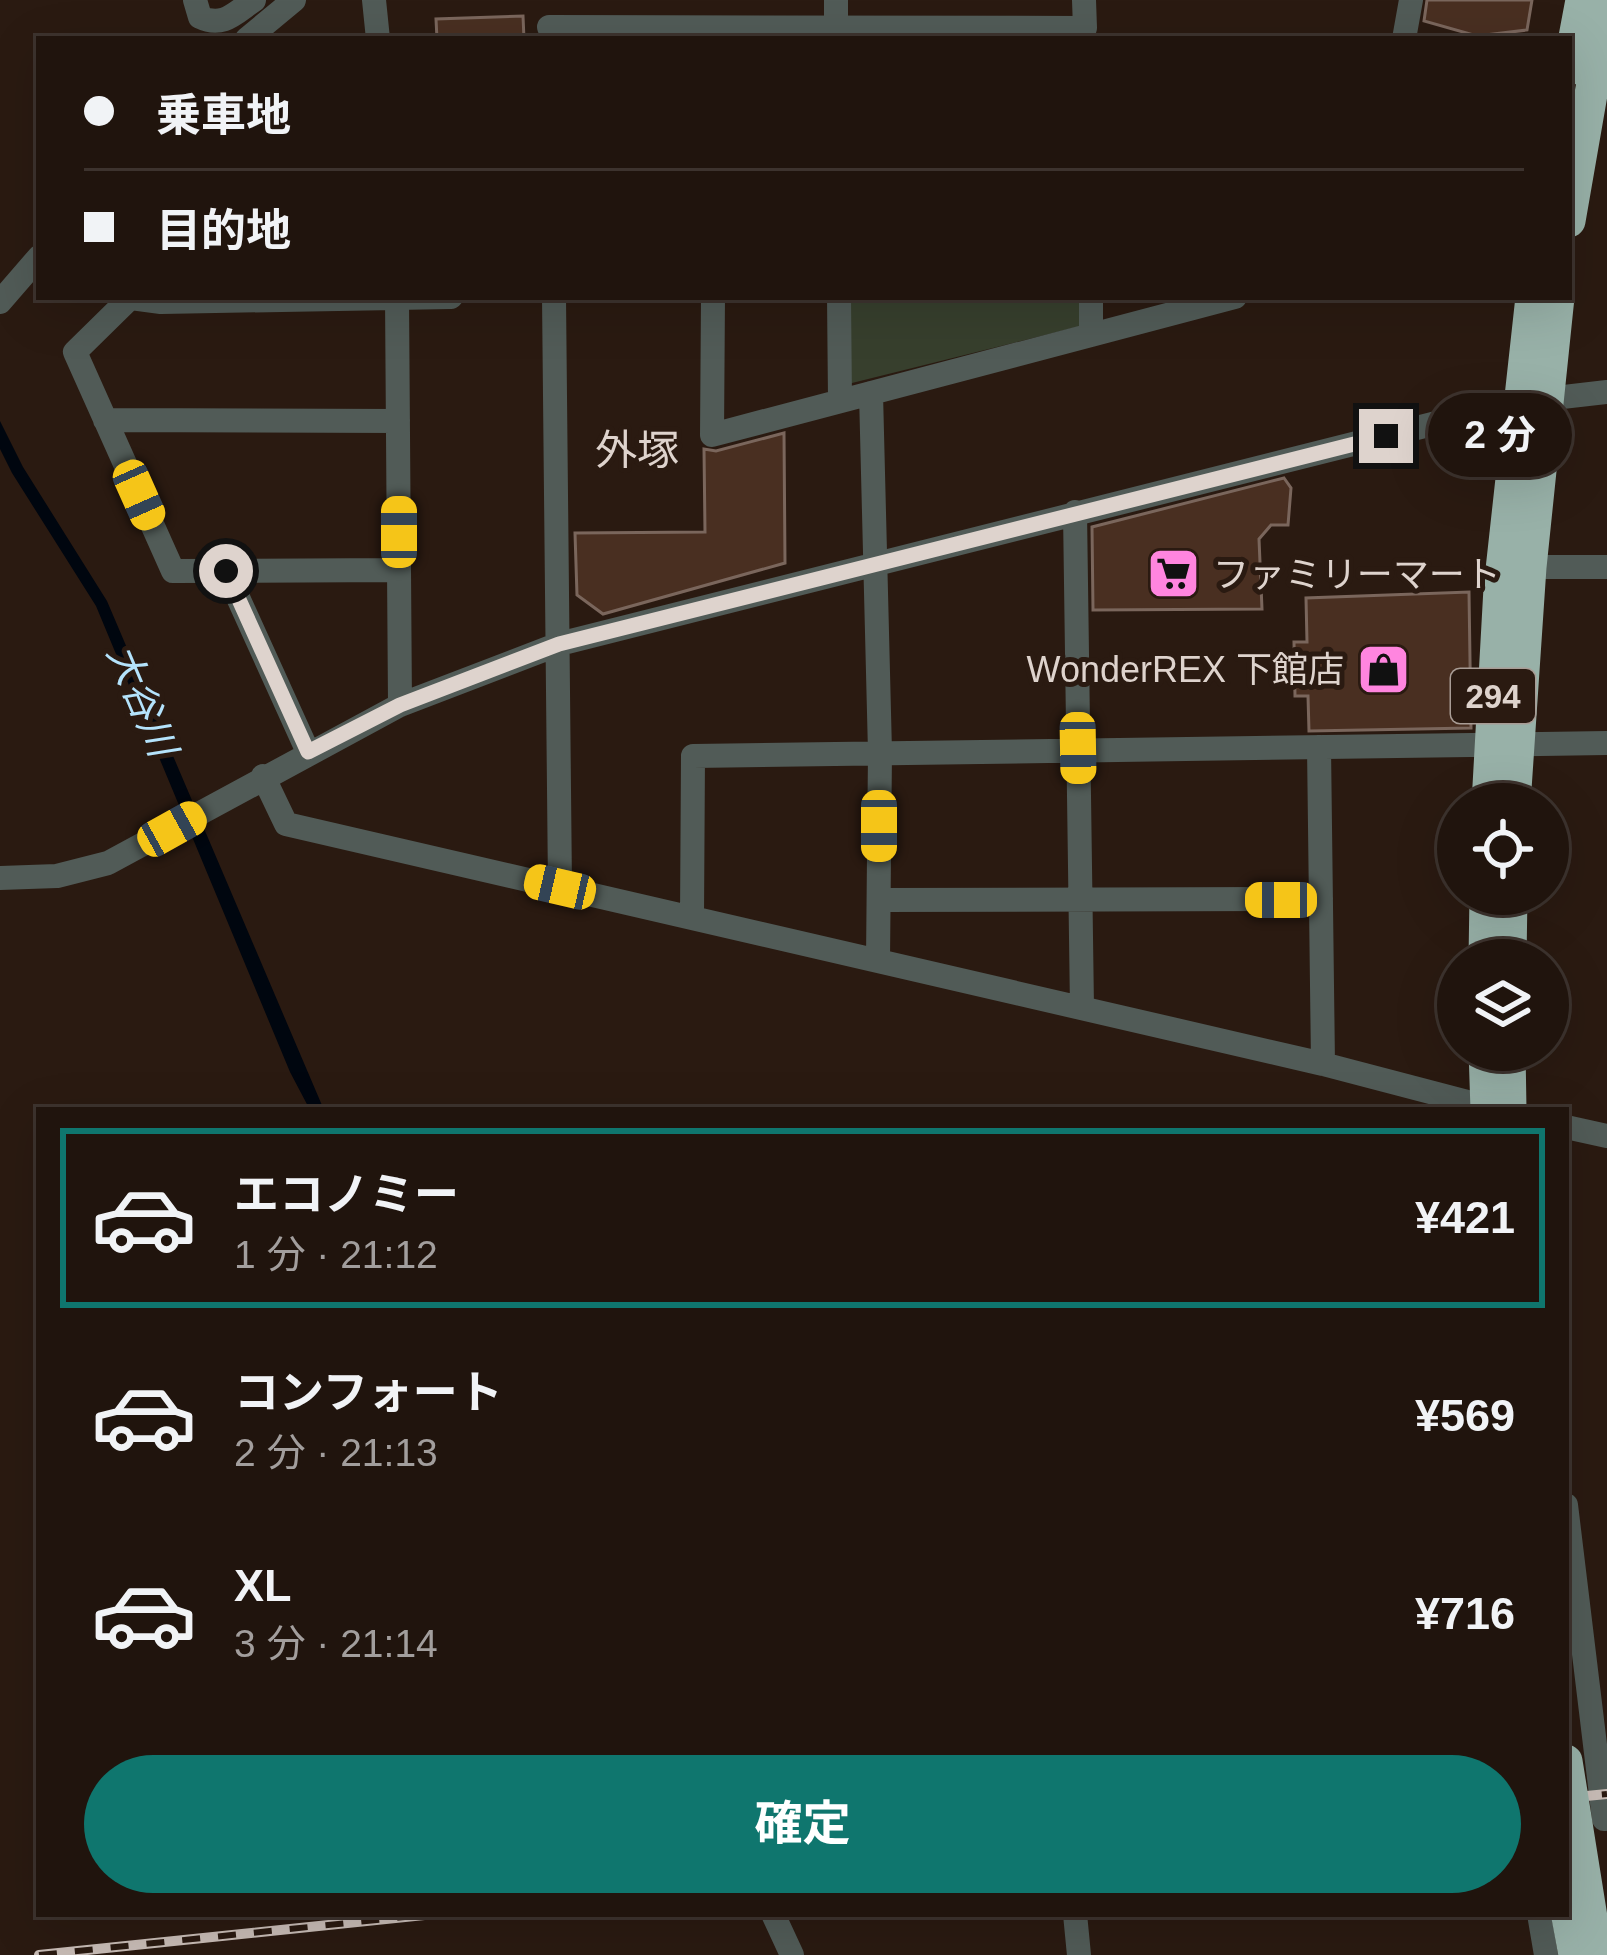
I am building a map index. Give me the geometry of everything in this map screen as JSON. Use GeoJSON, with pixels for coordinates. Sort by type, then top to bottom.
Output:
{"type":"FeatureCollection","features":[{"type":"Feature","properties":{"kind":"highway"},"geometry":{"type":"LineString","coordinates":[[1572,183],[1582,0]]}},
{"type":"Feature","properties":{"kind":"highway"},"geometry":{"type":"LineString","coordinates":[[1582,60],[1607,2]]}},
{"type":"Feature","properties":{"kind":"highway","name":"294"},"geometry":{"type":"LineString","coordinates":[[1493,783],[1530,567],[1532,300]]}},
{"type":"Feature","properties":{"kind":"highway","name":"294"},"geometry":{"type":"LineString","coordinates":[[1510,783],[1503,744],[1533,400],[1557,300]]}},
{"type":"Feature","properties":{"kind":"highway"},"geometry":{"type":"LineString","coordinates":[[1489,1071],[1494,1107]]}},
{"type":"Feature","properties":{"kind":"highway"},"geometry":{"type":"LineString","coordinates":[[1495,1107],[1504,1071]]}},
{"type":"Feature","properties":{"kind":"highway"},"geometry":{"type":"LineString","coordinates":[[1569,1780],[1597,1955]]}},
{"type":"Feature","properties":{"kind":"highway"},"geometry":{"type":"LineString","coordinates":[[1568,1917],[1575,1955]]}},
{"type":"Feature","properties":{"kind":"street"},"geometry":{"type":"LineString","coordinates":[[195,0],[200,16],[211,22],[224,21],[254,0]]}},
{"type":"Feature","properties":{"kind":"street"},"geometry":{"type":"LineString","coordinates":[[251,36],[294,0]]}},
{"type":"Feature","properties":{"kind":"street"},"geometry":{"type":"LineString","coordinates":[[374,0],[378,36]]}},
{"type":"Feature","properties":{"kind":"street"},"geometry":{"type":"LineString","coordinates":[[548,0],[549,33],[709,34],[1085,28],[1084,0]]}},
{"type":"Feature","properties":{"kind":"street"},"geometry":{"type":"LineString","coordinates":[[836,0],[836,34]]}},
{"type":"Feature","properties":{"kind":"street"},"geometry":{"type":"LineString","coordinates":[[1405,36],[1412,0]]}},
{"type":"Feature","properties":{"kind":"street"},"geometry":{"type":"LineString","coordinates":[[0,302],[36,260]]}},
{"type":"Feature","properties":{"kind":"street"},"geometry":{"type":"LineString","coordinates":[[128,300],[75,352],[173,571],[399,569]]}},
{"type":"Feature","properties":{"kind":"street"},"geometry":{"type":"LineString","coordinates":[[149,300],[279,300]]}},
{"type":"Feature","properties":{"kind":"street"},"geometry":{"type":"LineString","coordinates":[[397,300],[400,705]]}},
{"type":"Feature","properties":{"kind":"street"},"geometry":{"type":"LineString","coordinates":[[554,300],[560,887]]}},
{"type":"Feature","properties":{"kind":"street"},"geometry":{"type":"LineString","coordinates":[[712,300],[712,435],[1223,300]]}},
{"type":"Feature","properties":{"kind":"street"},"geometry":{"type":"LineString","coordinates":[[839,300],[840,400]]}},
{"type":"Feature","properties":{"kind":"street"},"geometry":{"type":"LineString","coordinates":[[1091,300],[1091,334]]}},
{"type":"Feature","properties":{"kind":"street"},"geometry":{"type":"LineString","coordinates":[[0,878],[57,876],[107,863],[400,705],[559,644],[1533,400],[1607,392]]}},
{"type":"Feature","properties":{"kind":"street"},"geometry":{"type":"LineString","coordinates":[[871,393],[880,752],[878,960]]}},
{"type":"Feature","properties":{"kind":"street"},"geometry":{"type":"LineString","coordinates":[[105,420],[398,421]]}},
{"type":"Feature","properties":{"kind":"street"},"geometry":{"type":"LineString","coordinates":[[1076,512],[1082,1008]]}},
{"type":"Feature","properties":{"kind":"street"},"geometry":{"type":"LineString","coordinates":[[1530,567],[1607,567]]}},
{"type":"Feature","properties":{"kind":"street"},"geometry":{"type":"LineString","coordinates":[[226,571],[308,752]]}},
{"type":"Feature","properties":{"kind":"street"},"geometry":{"type":"LineString","coordinates":[[692,917],[693,756],[1607,743]]}},
{"type":"Feature","properties":{"kind":"street"},"geometry":{"type":"LineString","coordinates":[[1319,746],[1323,1064]]}},
{"type":"Feature","properties":{"kind":"street"},"geometry":{"type":"LineString","coordinates":[[255,782],[286,824],[1323,1064],[1486,1107]]}},
{"type":"Feature","properties":{"kind":"street"},"geometry":{"type":"LineString","coordinates":[[879,900],[1321,899]]}},
{"type":"Feature","properties":{"kind":"street"},"geometry":{"type":"LineString","coordinates":[[1569,1128],[1607,1136]]}},
{"type":"Feature","properties":{"kind":"street"},"geometry":{"type":"LineString","coordinates":[[1569,1530],[1604,1819]]}},
{"type":"Feature","properties":{"kind":"street"},"geometry":{"type":"LineString","coordinates":[[774,1917],[792,1955]]}},
{"type":"Feature","properties":{"kind":"street"},"geometry":{"type":"LineString","coordinates":[[1075,1917],[1079,1955]]}},
{"type":"Feature","properties":{"kind":"street"},"geometry":{"type":"LineString","coordinates":[[1540,1917],[1546,1955]]}},
{"type":"Feature","properties":{"kind":"green space"},"geometry":{"type":"Polygon","coordinates":[[[845,300],[1084,300],[1081,326],[848,384],[845,300]]]}},
{"type":"Feature","properties":{"kind":"water","name":"大谷川"},"geometry":{"type":"Polygon","coordinates":[[[0,421],[23,467],[107,601],[323,1107],[308,1107],[290,1072],[96,606],[0,449],[0,421]]]}},
{"type":"Feature","properties":{"kind":"building"},"geometry":{"type":"Polygon","coordinates":[[[1427,0],[1532,0],[1527,30],[1477,36],[1424,21],[1427,0]]]}},
{"type":"Feature","properties":{"kind":"building"},"geometry":{"type":"Polygon","coordinates":[[[523,16],[524,36],[437,36],[436,19],[523,16]]]}},
{"type":"Feature","properties":{"kind":"building"},"geometry":{"type":"Polygon","coordinates":[[[784,433],[785,563],[603,614],[577,595],[575,533],[705,532],[704,449],[716,451],[784,433]]]}},
{"type":"Feature","properties":{"kind":"building","name":"ファミリーマート"},"geometry":{"type":"Polygon","coordinates":[[[1284,478],[1291,488],[1288,525],[1271,525],[1259,539],[1262,609],[1093,610],[1092,527],[1284,478]]]}},
{"type":"Feature","properties":{"kind":"building","name":"WonderREX 下館店"},"geometry":{"type":"Polygon","coordinates":[[[1469,592],[1471,728],[1309,731],[1308,696],[1295,696],[1294,642],[1307,642],[1306,598],[1469,592]]]}},
{"type":"Feature","properties":{"kind":"railway"},"geometry":{"type":"LineString","coordinates":[[1569,1798],[1607,1794]]}},
{"type":"Feature","properties":{"kind":"railway"},"geometry":{"type":"LineString","coordinates":[[39,1955],[405,1917]]}},
{"type":"Feature","properties":{"kind":"place","name":"ファミリーマート"},"geometry":{"type":"Point","coordinates":[1174,574]}},
{"type":"Feature","properties":{"kind":"place","name":"WonderREX 下館店"},"geometry":{"type":"Point","coordinates":[1383,669]}},
{"type":"Feature","properties":{"kind":"district","name":"外塚"},"geometry":{"type":"Point","coordinates":[637,450]}},
{"type":"Feature","properties":{"kind":"route"},"geometry":{"type":"LineString","coordinates":[[226,571],[308,752],[400,705],[559,644],[1386,436]]}}]}
